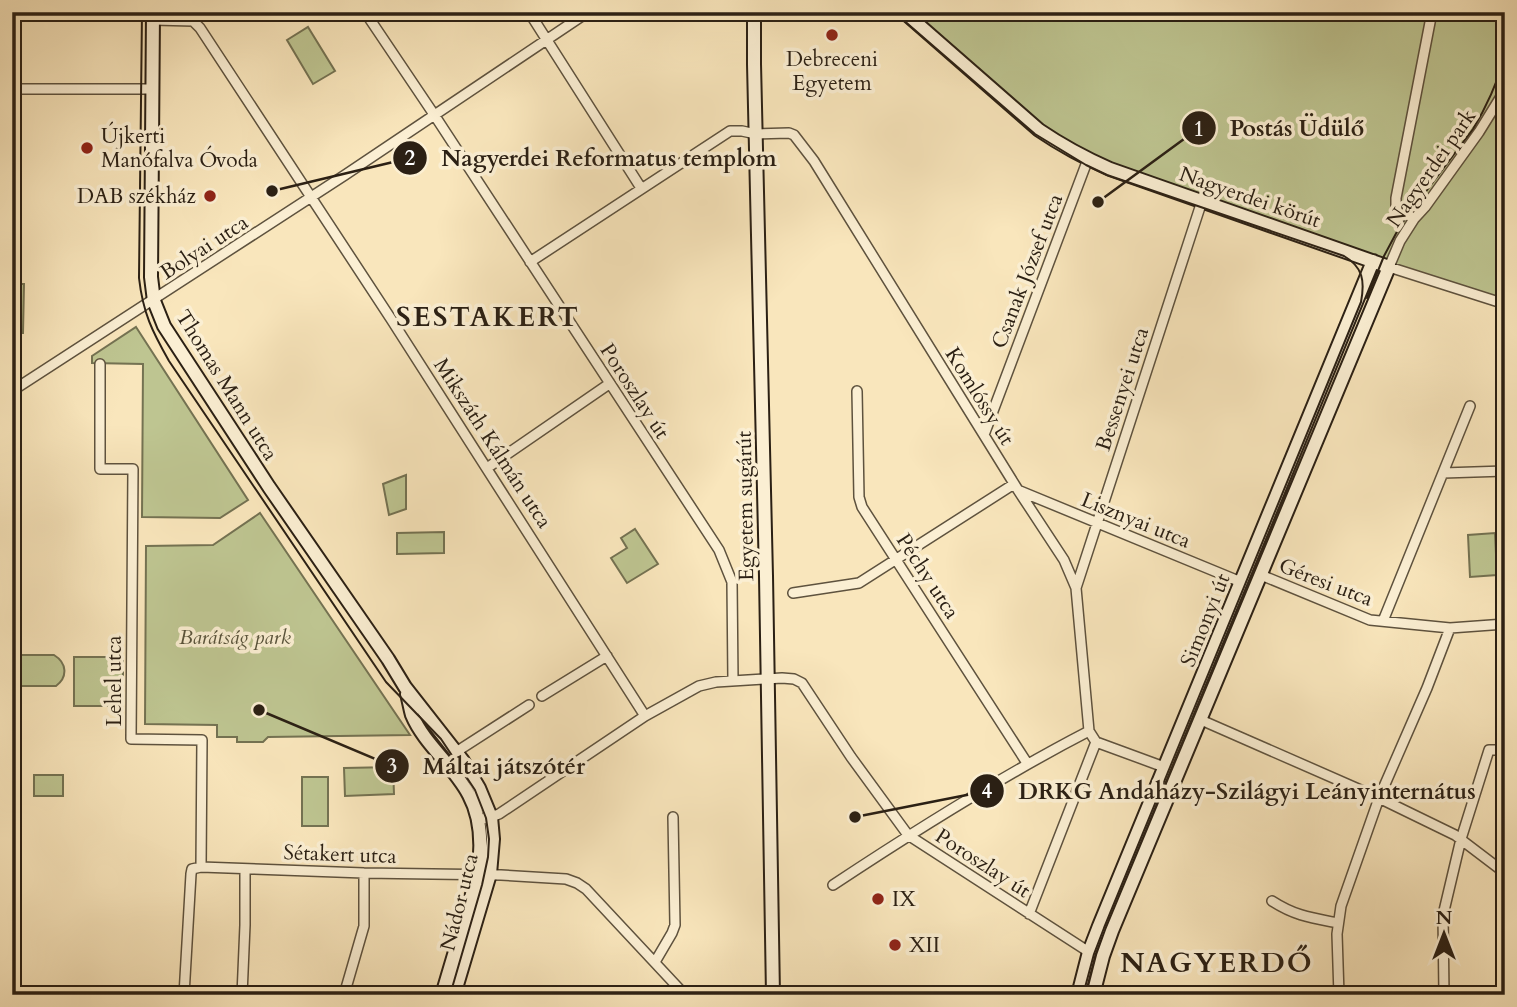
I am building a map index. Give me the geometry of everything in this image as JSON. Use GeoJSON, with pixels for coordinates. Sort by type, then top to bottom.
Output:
{"type":"FeatureCollection","features":[{"type":"Feature","properties":{"kind":"street","name":"Poroszlay út"},"geometry":{"type":"LineString","coordinates":[[365,12],[719,550],[732,582],[733,681]]}},
{"type":"Feature","properties":{"kind":"street"},"geometry":{"type":"LineString","coordinates":[[530,12],[641,188]]}},
{"type":"Feature","properties":{"kind":"street","name":"Bolyai utca"},"geometry":{"type":"LineString","coordinates":[[12,391],[435,116],[588,12]]}},
{"type":"Feature","properties":{"kind":"street","name":"Nagyerdei körút"},"geometry":{"type":"LineString","coordinates":[[904,12],[1039,130],[1088,159],[1389,267],[1505,304]]}},
{"type":"Feature","properties":{"kind":"street"},"geometry":{"type":"LineString","coordinates":[[1414,219],[1396,205],[1396,198],[1432,12]]}},
{"type":"Feature","properties":{"kind":"street","name":"Egyetem sugárút"},"geometry":{"type":"LineString","coordinates":[[753,14],[773,995]]}},
{"type":"Feature","properties":{"kind":"street","name":"Thomas Mann utca"},"geometry":{"type":"LineString","coordinates":[[153,16],[153,301],[171,339],[270,487],[405,687],[456,752],[479,788],[484,818]]}},
{"type":"Feature","properties":{"kind":"street","name":"Mikszáth Kálmán utca"},"geometry":{"type":"LineString","coordinates":[[153,16],[193,21],[200,28],[645,716]]}},
{"type":"Feature","properties":{"kind":"street"},"geometry":{"type":"LineString","coordinates":[[12,89],[152,89]]}},
{"type":"Feature","properties":{"kind":"street","name":"Nagyerdei park"},"geometry":{"type":"LineString","coordinates":[[1389,267],[1400,241],[1414,219],[1479,132],[1505,90]]}},
{"type":"Feature","properties":{"kind":"street","name":"Komlóssy út"},"geometry":{"type":"LineString","coordinates":[[530,262],[730,131],[794,135],[806,150],[1064,561],[1076,588],[1088,731]]}},
{"type":"Feature","properties":{"kind":"street","name":"Csanak József utca"},"geometry":{"type":"LineString","coordinates":[[984,435],[1088,159]]}},
{"type":"Feature","properties":{"kind":"street","name":"Bessenyei utca"},"geometry":{"type":"LineString","coordinates":[[1076,588],[1202,201]]}},
{"type":"Feature","properties":{"kind":"street","name":"Simonyi út"},"geometry":{"type":"LineString","coordinates":[[1078,995],[1089,952],[1373,261]]}},
{"type":"Feature","properties":{"kind":"street","name":"Simonyi út"},"geometry":{"type":"LineString","coordinates":[[1093,995],[1112,932],[1389,267]]}},
{"type":"Feature","properties":{"kind":"street","name":"Lehel utca"},"geometry":{"type":"LineString","coordinates":[[100,364],[100,469],[132,469],[131,739],[202,740],[201,867],[192,869],[191,874],[184,995]]}},
{"type":"Feature","properties":{"kind":"street"},"geometry":{"type":"LineString","coordinates":[[487,468],[609,384]]}},
{"type":"Feature","properties":{"kind":"street","name":"Péchy utca"},"geometry":{"type":"LineString","coordinates":[[857,391],[859,497],[862,507],[1027,763]]}},
{"type":"Feature","properties":{"kind":"street"},"geometry":{"type":"LineString","coordinates":[[1383,621],[1470,405]]}},
{"type":"Feature","properties":{"kind":"street"},"geometry":{"type":"LineString","coordinates":[[1443,473],[1505,471]]}},
{"type":"Feature","properties":{"kind":"street"},"geometry":{"type":"LineString","coordinates":[[793,593],[859,583],[1016,487]]}},
{"type":"Feature","properties":{"kind":"street","name":"Lisznyai utca"},"geometry":{"type":"LineString","coordinates":[[1016,487],[1241,582]]}},
{"type":"Feature","properties":{"kind":"street","name":"Géresi utca"},"geometry":{"type":"LineString","coordinates":[[1261,575],[1370,620],[1450,628],[1505,624]]}},
{"type":"Feature","properties":{"kind":"street"},"geometry":{"type":"LineString","coordinates":[[1339,995],[1337,934],[1341,906],[1379,798],[1450,628]]}},
{"type":"Feature","properties":{"kind":"street"},"geometry":{"type":"LineString","coordinates":[[542,696],[607,656]]}},
{"type":"Feature","properties":{"kind":"street","name":"Poroszlay út"},"geometry":{"type":"LineString","coordinates":[[767,680],[794,679],[802,683],[851,757],[908,835],[1089,952]]}},
{"type":"Feature","properties":{"kind":"street"},"geometry":{"type":"LineString","coordinates":[[484,818],[499,814],[645,716],[699,686],[716,682],[767,680]]}},
{"type":"Feature","properties":{"kind":"street","name":"Thomas Mann utca"},"geometry":{"type":"LineString","coordinates":[[405,687],[413,716],[484,818]]}},
{"type":"Feature","properties":{"kind":"street"},"geometry":{"type":"LineString","coordinates":[[456,752],[529,705]]}},
{"type":"Feature","properties":{"kind":"street"},"geometry":{"type":"LineString","coordinates":[[1201,720],[1379,798],[1461,839],[1505,873]]}},
{"type":"Feature","properties":{"kind":"street"},"geometry":{"type":"LineString","coordinates":[[832,885],[1027,763],[1088,731],[1096,742],[1164,767]]}},
{"type":"Feature","properties":{"kind":"street"},"geometry":{"type":"LineString","coordinates":[[1028,914],[1096,742]]}},
{"type":"Feature","properties":{"kind":"street"},"geometry":{"type":"LineString","coordinates":[[1444,995],[1443,915],[1461,839],[1489,750],[1505,750]]}},
{"type":"Feature","properties":{"kind":"street"},"geometry":{"type":"LineString","coordinates":[[655,962],[674,925],[673,817]]}},
{"type":"Feature","properties":{"kind":"street","name":"Nádor utca"},"geometry":{"type":"LineString","coordinates":[[454,995],[484,874],[481,839],[484,818]]}},
{"type":"Feature","properties":{"kind":"street","name":"Sétakert utca"},"geometry":{"type":"LineString","coordinates":[[201,867],[484,874]]}},
{"type":"Feature","properties":{"kind":"street"},"geometry":{"type":"LineString","coordinates":[[242,995],[246,869]]}},
{"type":"Feature","properties":{"kind":"street"},"geometry":{"type":"LineString","coordinates":[[344,995],[364,926],[363,873]]}},
{"type":"Feature","properties":{"kind":"street"},"geometry":{"type":"LineString","coordinates":[[484,874],[566,879],[577,883],[586,889],[685,995]]}},
{"type":"Feature","properties":{"kind":"street","name":"Nádor utca"},"geometry":{"type":"LineString","coordinates":[[442,995],[484,874]]}},
{"type":"Feature","properties":{"kind":"street"},"geometry":{"type":"LineString","coordinates":[[1272,901],[1287,911],[1305,917],[1338,923]]}},
{"type":"Feature","properties":{"kind":"green space"},"geometry":{"type":"Polygon","coordinates":[[[910,12],[1505,12],[1505,304],[1110,169],[1044,128],[910,12]]]}},
{"type":"Feature","properties":{"kind":"green space"},"geometry":{"type":"Polygon","coordinates":[[[308,27],[335,71],[313,84],[287,40],[308,27]]]}},
{"type":"Feature","properties":{"kind":"green space"},"geometry":{"type":"Polygon","coordinates":[[[12,284],[24,284],[23,333],[12,333],[12,284]]]}},
{"type":"Feature","properties":{"kind":"green space"},"geometry":{"type":"Polygon","coordinates":[[[136,327],[248,500],[220,518],[142,517],[143,364],[92,363],[92,356],[136,327]]]}},
{"type":"Feature","properties":{"kind":"green space"},"geometry":{"type":"Polygon","coordinates":[[[406,475],[406,509],[389,515],[383,484],[406,475]]]}},
{"type":"Feature","properties":{"kind":"green space","name":"Barátság park"},"geometry":{"type":"Polygon","coordinates":[[[260,513],[410,735],[268,737],[263,742],[237,742],[237,737],[217,737],[217,725],[145,724],[146,546],[213,545],[260,513]]]}},
{"type":"Feature","properties":{"kind":"green space"},"geometry":{"type":"Polygon","coordinates":[[[635,529],[658,564],[627,583],[611,558],[627,548],[621,538],[635,529]]]}},
{"type":"Feature","properties":{"kind":"green space"},"geometry":{"type":"Polygon","coordinates":[[[444,532],[444,553],[397,554],[397,533],[444,532]]]}},
{"type":"Feature","properties":{"kind":"green space"},"geometry":{"type":"Polygon","coordinates":[[[1495,533],[1497,575],[1470,577],[1468,535],[1495,533]]]}},
{"type":"Feature","properties":{"kind":"green space"},"geometry":{"type":"Polygon","coordinates":[[[21,655],[54,655],[64,666],[63,678],[56,686],[17,686],[12,680],[12,661],[21,655]]]}},
{"type":"Feature","properties":{"kind":"green space"},"geometry":{"type":"Polygon","coordinates":[[[74,657],[123,657],[123,706],[74,706],[74,657]]]}},
{"type":"Feature","properties":{"kind":"green space"},"geometry":{"type":"Polygon","coordinates":[[[393,767],[394,794],[345,796],[344,768],[393,767]]]}},
{"type":"Feature","properties":{"kind":"green space"},"geometry":{"type":"Polygon","coordinates":[[[34,775],[63,775],[63,796],[34,796],[34,775]]]}},
{"type":"Feature","properties":{"kind":"green space"},"geometry":{"type":"Polygon","coordinates":[[[302,777],[328,777],[328,826],[302,826],[302,777]]]}},
{"type":"Feature","properties":{"kind":"tram line"},"geometry":{"type":"LineString","coordinates":[[142,12],[139,278],[143,302],[153,331],[169,361],[386,682],[441,739],[475,790],[486,818],[488,857],[450,995]]}},
{"type":"Feature","properties":{"kind":"tram line"},"geometry":{"type":"LineString","coordinates":[[894,12],[1035,134],[1086,165],[1107,175],[1344,256],[1355,265],[1361,275],[1361,302],[1104,928],[1083,995]]}},
{"type":"Feature","properties":{"kind":"tram line"},"geometry":{"type":"LineString","coordinates":[[1367,298],[1400,226],[1473,129],[1491,94],[1505,57]]}},
{"type":"Feature","properties":{"kind":"place","name":"Debreceni Egyetem"},"geometry":{"type":"Point","coordinates":[832,35]}},
{"type":"Feature","properties":{"kind":"place","name":"Újkerti Manófalva Óvoda"},"geometry":{"type":"Point","coordinates":[87,148]}},
{"type":"Feature","properties":{"kind":"place","name":"Nagyerdei Reformatus templom"},"geometry":{"type":"Point","coordinates":[272,191]}},
{"type":"Feature","properties":{"kind":"place","name":"DAB székház"},"geometry":{"type":"Point","coordinates":[210,196]}},
{"type":"Feature","properties":{"kind":"place","name":"Postás Üdülő"},"geometry":{"type":"Point","coordinates":[1098,202]}},
{"type":"Feature","properties":{"kind":"place","name":"Máltai játszótér"},"geometry":{"type":"Point","coordinates":[259,710]}},
{"type":"Feature","properties":{"kind":"place","name":"DRKG Andaházy-Szilágyi Leányinternátus"},"geometry":{"type":"Point","coordinates":[855,817]}},
{"type":"Feature","properties":{"kind":"place","name":"IX"},"geometry":{"type":"Point","coordinates":[878,899]}},
{"type":"Feature","properties":{"kind":"place","name":"XII"},"geometry":{"type":"Point","coordinates":[895,945]}},
{"type":"Feature","properties":{"kind":"district","name":"SESTAKERT"},"geometry":{"type":"Point","coordinates":[488,316]}},
{"type":"Feature","properties":{"kind":"district","name":"NAGYERDŐ"},"geometry":{"type":"Point","coordinates":[1217,962]}}]}
